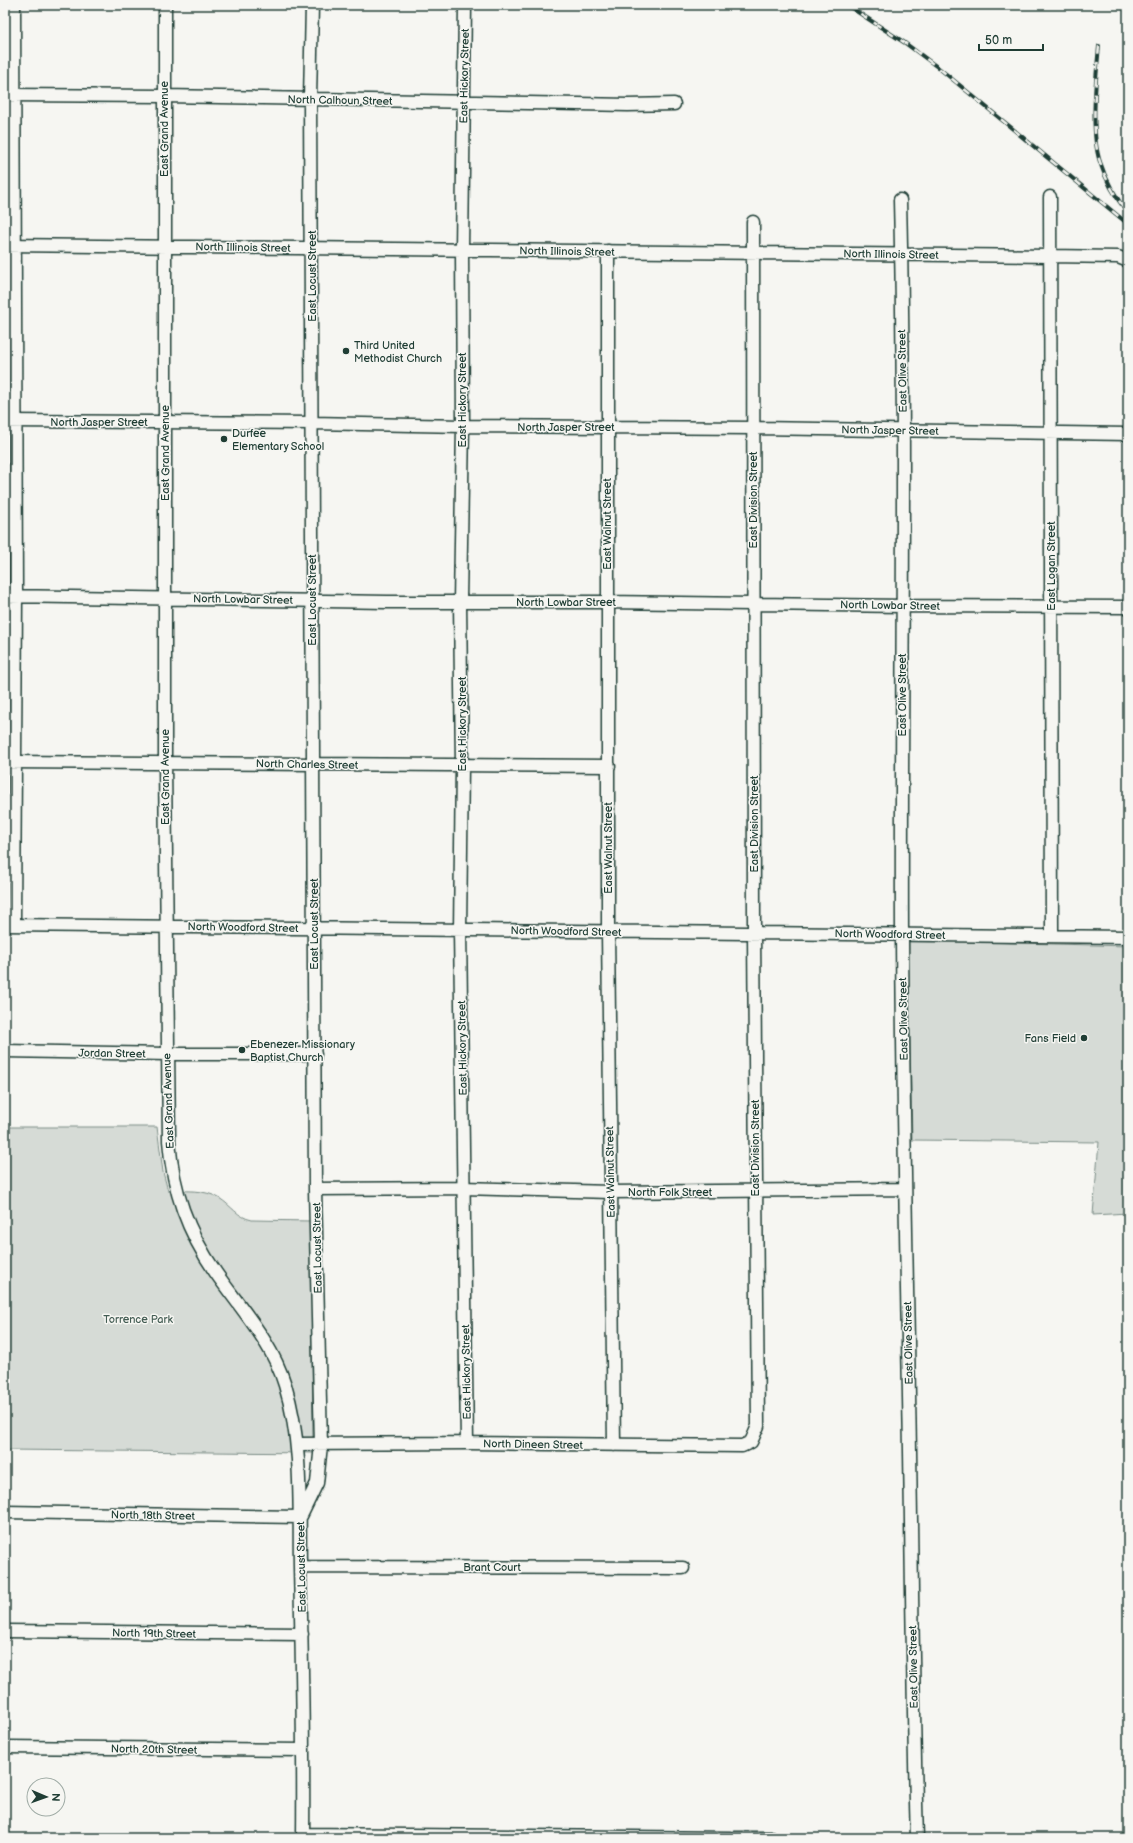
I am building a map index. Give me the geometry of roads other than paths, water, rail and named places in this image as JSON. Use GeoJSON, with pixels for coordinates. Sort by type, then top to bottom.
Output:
{"type":"FeatureCollection","features":[{"type":"Feature","properties":{"kind":"street"},"geometry":{"type":"LineString","coordinates":[[9,925],[10,95],[14,5]]}},
{"type":"Feature","properties":{"kind":"street","name":"East Grand Avenue"},"geometry":{"type":"LineString","coordinates":[[165,5],[165,926],[169,1140],[171,1169],[175,1187],[189,1226],[216,1272],[269,1346],[285,1383],[298,1444],[300,1517]]}},
{"type":"Feature","properties":{"kind":"street","name":"East Locust Street"},"geometry":{"type":"LineString","coordinates":[[303,1836],[300,1517],[317,1483],[321,1445],[315,1189],[312,764],[312,248],[310,99],[312,5]]}},
{"type":"Feature","properties":{"kind":"street","name":"East Hickory Street"},"geometry":{"type":"LineString","coordinates":[[465,5],[462,250],[463,426],[460,602],[462,766],[460,930],[467,1443]]}},
{"type":"Feature","properties":{"kind":"street","name":"North Calhoun Street"},"geometry":{"type":"LineString","coordinates":[[10,95],[165,96],[628,105],[674,104]]}},
{"type":"Feature","properties":{"kind":"street","name":"East Logan Street"},"geometry":{"type":"LineString","coordinates":[[1050,197],[1052,935]]}},
{"type":"Feature","properties":{"kind":"street","name":"East Olive Street"},"geometry":{"type":"LineString","coordinates":[[900,200],[903,431],[902,934],[912,1661],[917,1838]]}},
{"type":"Feature","properties":{"kind":"street","name":"East Division Street"},"geometry":{"type":"LineString","coordinates":[[753,222],[755,1191],[758,1426]]}},
{"type":"Feature","properties":{"kind":"street","name":"North Illinois Street"},"geometry":{"type":"LineString","coordinates":[[10,245],[1049,256],[1118,257],[1128,261]]}},
{"type":"Feature","properties":{"kind":"street","name":"East Walnut Street"},"geometry":{"type":"LineString","coordinates":[[608,251],[608,931],[614,1445]]}},
{"type":"Feature","properties":{"kind":"street","name":"North Jasper Street"},"geometry":{"type":"LineString","coordinates":[[10,422],[312,423],[1128,434]]}},
{"type":"Feature","properties":{"kind":"street","name":"North Lowbar Street"},"geometry":{"type":"LineString","coordinates":[[10,596],[1050,608],[1128,607]]}},
{"type":"Feature","properties":{"kind":"street","name":"North Charles Street"},"geometry":{"type":"LineString","coordinates":[[9,762],[609,766]]}},
{"type":"Feature","properties":{"kind":"street","name":"North Woodford Street"},"geometry":{"type":"LineString","coordinates":[[9,925],[1128,937]]}},
{"type":"Feature","properties":{"kind":"street","name":"Jordan Street"},"geometry":{"type":"LineString","coordinates":[[5,1051],[167,1054],[315,1054]]}},
{"type":"Feature","properties":{"kind":"street","name":"North Folk Street"},"geometry":{"type":"LineString","coordinates":[[315,1189],[463,1188],[610,1192],[905,1189]]}},
{"type":"Feature","properties":{"kind":"street","name":"North Dineen Street"},"geometry":{"type":"LineString","coordinates":[[298,1444],[467,1443],[742,1446],[750,1442],[758,1426]]}},
{"type":"Feature","properties":{"kind":"street","name":"North 18th Street"},"geometry":{"type":"LineString","coordinates":[[5,1512],[300,1517]]}},
{"type":"Feature","properties":{"kind":"street","name":"Brant Court"},"geometry":{"type":"LineString","coordinates":[[300,1567],[683,1568]]}},
{"type":"Feature","properties":{"kind":"street","name":"North 19th Street"},"geometry":{"type":"LineString","coordinates":[[5,1631],[302,1634]]}},
{"type":"Feature","properties":{"kind":"street","name":"North 20th Street"},"geometry":{"type":"LineString","coordinates":[[5,1747],[303,1750]]}},
{"type":"Feature","properties":{"kind":"street"},"geometry":{"type":"LineString","coordinates":[[303,1836],[730,1838]]}},
{"type":"Feature","properties":{"kind":"street"},"geometry":{"type":"LineString","coordinates":[[734,1838],[771,1838]]}},
{"type":"Feature","properties":{"kind":"railway"},"geometry":{"type":"LineString","coordinates":[[847,5],[905,43],[940,69],[1128,224]]}},
{"type":"Feature","properties":{"kind":"railway"},"geometry":{"type":"LineString","coordinates":[[1099,46],[1094,121],[1097,150],[1102,169],[1108,183],[1128,213]]}},
{"type":"Feature","properties":{"kind":"place","name":"Third United Methodist Church"},"geometry":{"type":"Point","coordinates":[346,351]}},
{"type":"Feature","properties":{"kind":"place","name":"Durfee Elementary School"},"geometry":{"type":"Point","coordinates":[224,439]}},
{"type":"Feature","properties":{"kind":"place","name":"Fans Field"},"geometry":{"type":"Point","coordinates":[1084,1038]}},
{"type":"Feature","properties":{"kind":"place","name":"Ebenezer Missionary Baptist Church"},"geometry":{"type":"Point","coordinates":[242,1050]}},
{"type":"Feature","properties":{"kind":"park label","name":"Torrence Park"},"geometry":{"type":"Point","coordinates":[138,1319]}}]}
